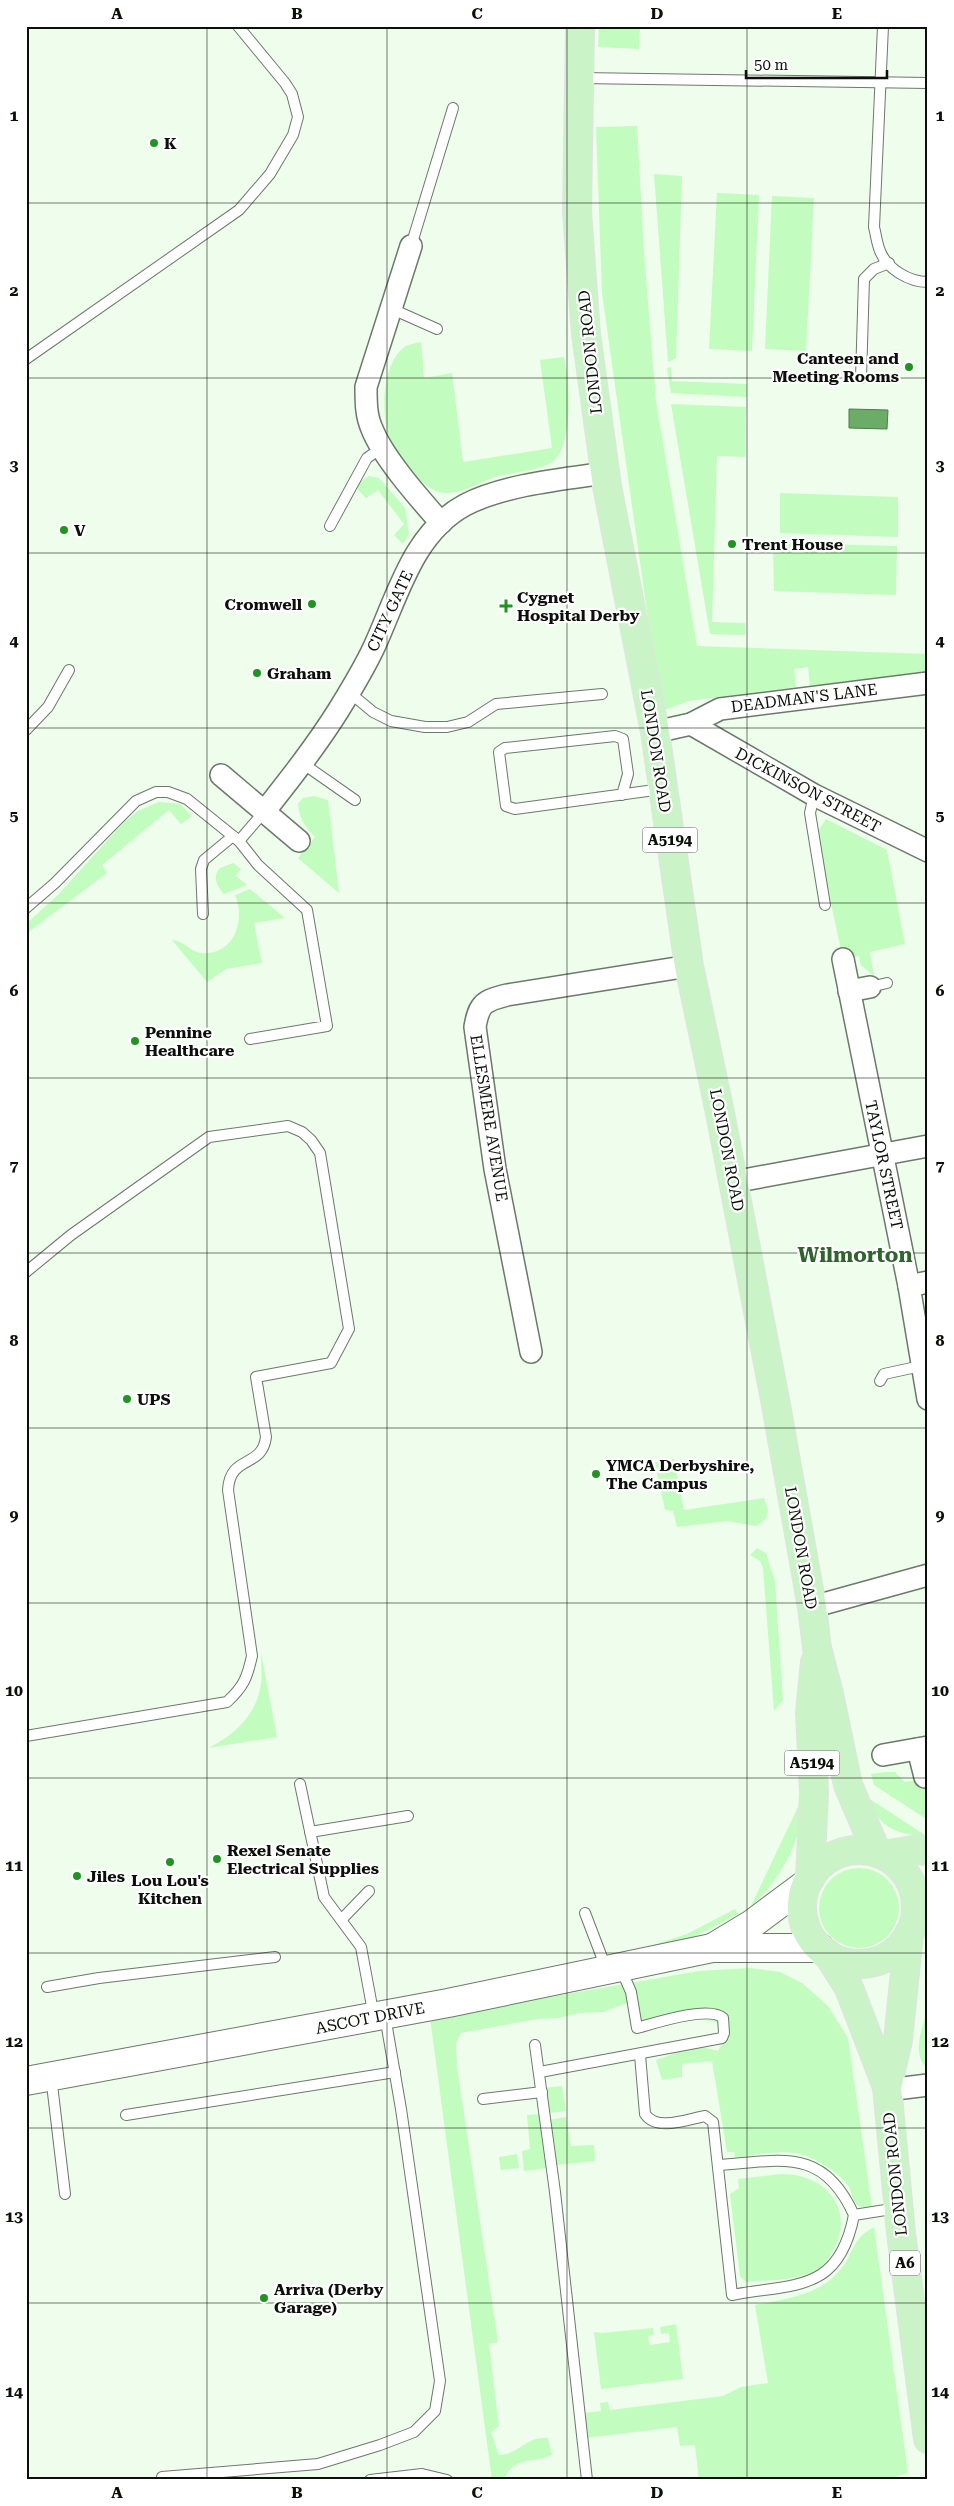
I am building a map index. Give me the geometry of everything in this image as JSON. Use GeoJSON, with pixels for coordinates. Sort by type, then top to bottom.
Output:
{"type":"FeatureCollection","features":[{"type":"Feature","properties":{"kind":"main road","name":"LONDON ROAD"},"geometry":{"type":"LineString","coordinates":[[580,26],[577,212],[586,334],[605,472],[654,732],[689,966],[733,1182],[812,1607],[817,1648],[829,1694],[848,1785],[880,1854]]}},
{"type":"Feature","properties":{"kind":"main road","name":"LONDON ROAD"},"geometry":{"type":"LineString","coordinates":[[808,1881],[814,1794],[810,1713],[817,1648]]}},
{"type":"Feature","properties":{"kind":"main road"},"geometry":{"type":"LineString","coordinates":[[880,1854],[903,1871],[910,1881],[916,1905],[917,1921],[893,1952],[872,1962],[848,1962],[823,1950],[808,1932],[803,1912],[808,1881],[827,1860],[851,1850],[880,1854],[928,1850]]}},
{"type":"Feature","properties":{"kind":"main road","name":"LONDON ROAD"},"geometry":{"type":"LineString","coordinates":[[887,2088],[898,2040],[917,1921]]}},
{"type":"Feature","properties":{"kind":"main road","name":"LONDON ROAD"},"geometry":{"type":"LineString","coordinates":[[823,1950],[849,1988],[887,2088],[898,2207],[921,2336],[928,2439]]}},
{"type":"Feature","properties":{"kind":"street"},"geometry":{"type":"LineString","coordinates":[[411,246],[366,387],[366,411],[372,430],[383,447],[410,485],[441,523]]}},
{"type":"Feature","properties":{"kind":"street","name":"CITY GATE"},"geometry":{"type":"LineString","coordinates":[[264,812],[302,763],[349,692],[374,647],[419,548],[441,523],[465,505],[492,495],[533,484],[605,472]]}},
{"type":"Feature","properties":{"kind":"street","name":"DEADMAN'S LANE"},"geometry":{"type":"LineString","coordinates":[[654,732],[691,724],[720,709],[928,683]]}},
{"type":"Feature","properties":{"kind":"street","name":"DICKINSON STREET"},"geometry":{"type":"LineString","coordinates":[[691,724],[814,795],[928,850]]}},
{"type":"Feature","properties":{"kind":"street"},"geometry":{"type":"LineString","coordinates":[[221,775],[299,841]]}},
{"type":"Feature","properties":{"kind":"street","name":"TAYLOR STREET"},"geometry":{"type":"LineString","coordinates":[[843,959],[869,987],[882,1153],[918,1284],[921,1366],[928,1399]]}},
{"type":"Feature","properties":{"kind":"street","name":"ELLESMERE AVENUE"},"geometry":{"type":"LineString","coordinates":[[531,1352],[495,1170],[474,1028],[478,1010],[489,999],[507,995],[689,966]]}},
{"type":"Feature","properties":{"kind":"street"},"geometry":{"type":"LineString","coordinates":[[733,1182],[928,1146]]}},
{"type":"Feature","properties":{"kind":"street"},"geometry":{"type":"LineString","coordinates":[[812,1607],[928,1575]]}},
{"type":"Feature","properties":{"kind":"street"},"geometry":{"type":"LineString","coordinates":[[883,1755],[923,1748],[925,1777]]}},
{"type":"Feature","properties":{"kind":"street","name":"ASCOT DRIVE"},"geometry":{"type":"LineString","coordinates":[[712,1948],[752,1924],[808,1881]]}},
{"type":"Feature","properties":{"kind":"street","name":"ASCOT DRIVE"},"geometry":{"type":"LineString","coordinates":[[39,2078],[114,2066],[380,2016],[712,1948],[823,1950]]}},
{"type":"Feature","properties":{"kind":"street"},"geometry":{"type":"LineString","coordinates":[[887,2088],[928,2085]]}},
{"type":"Feature","properties":{"kind":"lane"},"geometry":{"type":"LineString","coordinates":[[26,359],[240,210],[270,174],[293,135],[298,117],[292,94],[285,83],[238,26]]}},
{"type":"Feature","properties":{"kind":"lane"},"geometry":{"type":"LineString","coordinates":[[883,26],[874,227],[880,252],[900,275],[917,282],[928,282]]}},
{"type":"Feature","properties":{"kind":"lane"},"geometry":{"type":"LineString","coordinates":[[579,78],[928,83]]}},
{"type":"Feature","properties":{"kind":"lane"},"geometry":{"type":"LineString","coordinates":[[411,246],[454,108]]}},
{"type":"Feature","properties":{"kind":"lane"},"geometry":{"type":"LineString","coordinates":[[861,378],[864,279],[874,269],[889,263]]}},
{"type":"Feature","properties":{"kind":"lane"},"geometry":{"type":"LineString","coordinates":[[392,309],[436,329]]}},
{"type":"Feature","properties":{"kind":"lane"},"geometry":{"type":"LineString","coordinates":[[330,526],[367,458],[383,447]]}},
{"type":"Feature","properties":{"kind":"lane"},"geometry":{"type":"LineString","coordinates":[[26,730],[48,707],[69,670]]}},
{"type":"Feature","properties":{"kind":"lane"},"geometry":{"type":"LineString","coordinates":[[349,692],[373,712],[391,721],[425,728],[447,727],[468,722],[496,704],[602,694]]}},
{"type":"Feature","properties":{"kind":"lane"},"geometry":{"type":"LineString","coordinates":[[622,795],[628,774],[623,739],[615,736],[505,748],[499,752],[506,806],[516,809],[622,795],[663,788]]}},
{"type":"Feature","properties":{"kind":"lane"},"geometry":{"type":"LineString","coordinates":[[302,763],[355,800]]}},
{"type":"Feature","properties":{"kind":"lane"},"geometry":{"type":"LineString","coordinates":[[26,908],[55,883],[126,810],[146,795],[168,792],[187,799],[236,838],[258,865],[307,910],[327,1026],[250,1039]]}},
{"type":"Feature","properties":{"kind":"lane"},"geometry":{"type":"LineString","coordinates":[[814,795],[810,813],[825,905]]}},
{"type":"Feature","properties":{"kind":"lane","name":"CITY GATE"},"geometry":{"type":"LineString","coordinates":[[203,914],[201,869],[204,860],[236,838],[264,812]]}},
{"type":"Feature","properties":{"kind":"lane"},"geometry":{"type":"LineString","coordinates":[[26,1272],[71,1235],[209,1137],[288,1126],[302,1132],[311,1140],[320,1154],[349,1329],[331,1363],[256,1377],[266,1438],[265,1447],[257,1456],[234,1468],[229,1477],[228,1490],[252,1656],[246,1682],[240,1690],[227,1702],[26,1736]]}},
{"type":"Feature","properties":{"kind":"lane"},"geometry":{"type":"LineString","coordinates":[[880,1381],[884,1374],[921,1366]]}},
{"type":"Feature","properties":{"kind":"lane"},"geometry":{"type":"LineString","coordinates":[[162,2477],[318,2464],[380,2445],[414,2432],[435,2411],[440,2382],[395,2072],[361,1947],[324,1897],[300,1784]]}},
{"type":"Feature","properties":{"kind":"lane"},"geometry":{"type":"LineString","coordinates":[[310,1832],[408,1816]]}},
{"type":"Feature","properties":{"kind":"lane"},"geometry":{"type":"LineString","coordinates":[[342,1920],[369,1891]]}},
{"type":"Feature","properties":{"kind":"lane"},"geometry":{"type":"LineString","coordinates":[[540,2072],[717,2040],[724,2033],[723,2018],[714,2013],[668,2019],[637,2028],[631,1992],[614,1969],[584,1913]]}},
{"type":"Feature","properties":{"kind":"lane"},"geometry":{"type":"LineString","coordinates":[[47,1987],[99,1978],[275,1956]]}},
{"type":"Feature","properties":{"kind":"lane"},"geometry":{"type":"LineString","coordinates":[[535,2045],[540,2072],[586,2480]]}},
{"type":"Feature","properties":{"kind":"lane"},"geometry":{"type":"LineString","coordinates":[[640,2055],[646,2114],[649,2119],[659,2124],[706,2116],[713,2122],[732,2295],[804,2284],[824,2272],[837,2260],[850,2236],[854,2215],[837,2185],[820,2170],[804,2162],[784,2161],[718,2165]]}},
{"type":"Feature","properties":{"kind":"lane"},"geometry":{"type":"LineString","coordinates":[[126,2115],[395,2072]]}},
{"type":"Feature","properties":{"kind":"lane"},"geometry":{"type":"LineString","coordinates":[[39,2078],[64,2194]]}},
{"type":"Feature","properties":{"kind":"lane"},"geometry":{"type":"LineString","coordinates":[[483,2099],[542,2092]]}},
{"type":"Feature","properties":{"kind":"lane"},"geometry":{"type":"LineString","coordinates":[[854,2215],[898,2207]]}},
{"type":"Feature","properties":{"kind":"lane"},"geometry":{"type":"LineString","coordinates":[[370,2480],[422,2474],[447,2480]]}},
{"type":"Feature","properties":{"kind":"shaded area"},"geometry":{"type":"Polygon","coordinates":[[[599,26],[640,26],[639,49],[598,47],[599,26]]]}},
{"type":"Feature","properties":{"kind":"shaded area"},"geometry":{"type":"Polygon","coordinates":[[[637,126],[644,252],[656,401],[697,646],[928,654],[928,671],[810,686],[808,667],[794,669],[796,687],[689,701],[661,711],[602,293],[596,127],[637,126]]]}},
{"type":"Feature","properties":{"kind":"shaded area"},"geometry":{"type":"Polygon","coordinates":[[[654,174],[682,176],[676,358],[668,362],[654,174]]]}},
{"type":"Feature","properties":{"kind":"shaded area"},"geometry":{"type":"Polygon","coordinates":[[[717,193],[759,195],[752,351],[709,349],[717,193]]]}},
{"type":"Feature","properties":{"kind":"shaded area"},"geometry":{"type":"Polygon","coordinates":[[[772,196],[814,198],[806,351],[765,349],[772,196]]]}},
{"type":"Feature","properties":{"kind":"shaded area"},"geometry":{"type":"Polygon","coordinates":[[[421,342],[424,378],[452,373],[463,462],[552,448],[540,360],[564,357],[569,396],[567,428],[564,443],[559,454],[552,462],[546,465],[490,479],[457,492],[443,493],[430,488],[417,477],[393,445],[389,435],[384,407],[387,378],[391,365],[406,346],[421,342]]]}},
{"type":"Feature","properties":{"kind":"shaded area"},"geometry":{"type":"Polygon","coordinates":[[[671,367],[672,381],[747,384],[747,397],[671,393],[667,368],[671,367]]]}},
{"type":"Feature","properties":{"kind":"shaded area"},"geometry":{"type":"Polygon","coordinates":[[[671,404],[746,407],[745,457],[717,456],[712,622],[745,623],[745,635],[710,634],[671,404]]]}},
{"type":"Feature","properties":{"kind":"shaded area"},"geometry":{"type":"Polygon","coordinates":[[[849,409],[888,410],[887,429],[849,428],[849,409]]]}},
{"type":"Feature","properties":{"kind":"shaded area"},"geometry":{"type":"Polygon","coordinates":[[[369,476],[379,478],[405,508],[409,534],[403,544],[394,535],[404,524],[378,490],[366,498],[358,490],[357,484],[369,476]]]}},
{"type":"Feature","properties":{"kind":"shaded area"},"geometry":{"type":"Polygon","coordinates":[[[780,493],[898,497],[898,537],[780,533],[780,493]]]}},
{"type":"Feature","properties":{"kind":"shaded area"},"geometry":{"type":"Polygon","coordinates":[[[773,544],[897,546],[896,595],[774,591],[773,544]]]}},
{"type":"Feature","properties":{"kind":"shaded area"},"geometry":{"type":"Polygon","coordinates":[[[314,796],[328,800],[339,893],[298,858],[315,837],[303,822],[298,804],[303,798],[314,796]]]}},
{"type":"Feature","properties":{"kind":"shaded area"},"geometry":{"type":"Polygon","coordinates":[[[159,802],[180,804],[192,816],[181,824],[169,810],[102,865],[107,873],[26,934],[26,924],[58,895],[124,822],[138,811],[159,802]]]}},
{"type":"Feature","properties":{"kind":"shaded area"},"geometry":{"type":"Polygon","coordinates":[[[826,819],[887,850],[905,944],[870,952],[874,976],[861,965],[859,956],[843,959],[816,834],[826,819]]]}},
{"type":"Feature","properties":{"kind":"shaded area"},"geometry":{"type":"Polygon","coordinates":[[[233,863],[241,869],[236,876],[247,885],[224,894],[219,888],[216,874],[220,868],[233,863]]]}},
{"type":"Feature","properties":{"kind":"shaded area"},"geometry":{"type":"Polygon","coordinates":[[[250,889],[285,918],[254,923],[262,963],[226,969],[207,982],[172,940],[176,940],[200,953],[212,953],[221,949],[229,943],[238,925],[238,905],[235,895],[250,889]]]}},
{"type":"Feature","properties":{"kind":"shaded area"},"geometry":{"type":"Polygon","coordinates":[[[674,1459],[684,1510],[764,1498],[768,1510],[766,1519],[756,1526],[727,1521],[677,1527],[673,1511],[665,1510],[655,1462],[674,1459]]]}},
{"type":"Feature","properties":{"kind":"shaded area"},"geometry":{"type":"Polygon","coordinates":[[[757,1548],[766,1553],[775,1581],[783,1700],[774,1711],[763,1568],[760,1561],[750,1555],[757,1548]]]}},
{"type":"Feature","properties":{"kind":"shaded area"},"geometry":{"type":"Polygon","coordinates":[[[261,1653],[277,1737],[208,1748],[234,1732],[248,1717],[257,1699],[261,1685],[261,1653]]]}},
{"type":"Feature","properties":{"kind":"shaded area"},"geometry":{"type":"Polygon","coordinates":[[[895,1772],[905,1782],[928,1778],[928,1820],[874,1785],[871,1774],[895,1772]]]}},
{"type":"Feature","properties":{"kind":"shaded area"},"geometry":{"type":"Polygon","coordinates":[[[862,1794],[928,1837],[904,1833],[888,1826],[875,1814],[862,1794]]]}},
{"type":"Feature","properties":{"kind":"shaded area"},"geometry":{"type":"Polygon","coordinates":[[[799,1805],[800,1818],[794,1846],[779,1874],[751,1906],[799,1805]]]}},
{"type":"Feature","properties":{"kind":"shaded area"},"geometry":{"type":"Polygon","coordinates":[[[851,1868],[867,1868],[881,1874],[893,1886],[899,1900],[899,1916],[893,1930],[881,1942],[867,1948],[851,1948],[837,1942],[825,1930],[819,1916],[819,1900],[825,1886],[837,1874],[851,1868]]]}},
{"type":"Feature","properties":{"kind":"shaded area"},"geometry":{"type":"Polygon","coordinates":[[[735,1909],[738,1914],[690,1939],[611,1958],[604,1956],[644,1948],[687,1934],[735,1909]]]}},
{"type":"Feature","properties":{"kind":"shaded area"},"geometry":{"type":"Polygon","coordinates":[[[750,1968],[780,1972],[802,1983],[828,2006],[848,2038],[872,2207],[857,2205],[849,2187],[836,2173],[809,2157],[782,2152],[735,2158],[734,2152],[727,2152],[712,2061],[682,2064],[682,2077],[662,2080],[656,2060],[691,2047],[718,2051],[728,2031],[717,2022],[677,2016],[673,2012],[639,2021],[636,2000],[603,2012],[537,2019],[461,2033],[456,2044],[457,2066],[498,2342],[489,2344],[499,2426],[491,2432],[499,2455],[512,2452],[528,2442],[548,2438],[552,2455],[519,2463],[508,2472],[504,2480],[492,2480],[430,2018],[699,1971],[750,1968]]]}},
{"type":"Feature","properties":{"kind":"shaded area"},"geometry":{"type":"Polygon","coordinates":[[[928,2009],[928,2068],[920,2056],[919,2040],[928,2009]]]}},
{"type":"Feature","properties":{"kind":"shaded area"},"geometry":{"type":"Polygon","coordinates":[[[562,2086],[566,2111],[549,2113],[545,2088],[562,2086]]]}},
{"type":"Feature","properties":{"kind":"shaded area"},"geometry":{"type":"Polygon","coordinates":[[[541,2114],[548,2168],[524,2171],[522,2151],[530,2149],[527,2115],[541,2114]]]}},
{"type":"Feature","properties":{"kind":"shaded area"},"geometry":{"type":"Polygon","coordinates":[[[566,2117],[571,2146],[594,2145],[595,2161],[555,2165],[549,2120],[566,2117]]]}},
{"type":"Feature","properties":{"kind":"shaded area"},"geometry":{"type":"Polygon","coordinates":[[[517,2154],[519,2168],[501,2170],[499,2157],[517,2154]]]}},
{"type":"Feature","properties":{"kind":"shaded area"},"geometry":{"type":"Polygon","coordinates":[[[782,2174],[812,2180],[833,2197],[839,2209],[841,2222],[839,2236],[833,2251],[824,2264],[810,2273],[783,2279],[746,2282],[740,2276],[730,2194],[739,2188],[738,2179],[782,2174]]]}},
{"type":"Feature","properties":{"kind":"shaded area"},"geometry":{"type":"Polygon","coordinates":[[[874,2227],[908,2473],[885,2480],[699,2480],[695,2445],[680,2446],[677,2427],[587,2438],[584,2413],[601,2411],[600,2403],[608,2402],[610,2410],[723,2396],[741,2387],[768,2383],[755,2305],[794,2297],[828,2282],[846,2262],[859,2238],[874,2227]]]}},
{"type":"Feature","properties":{"kind":"shaded area"},"geometry":{"type":"Polygon","coordinates":[[[676,2324],[683,2379],[601,2389],[594,2332],[653,2328],[654,2335],[648,2336],[650,2345],[670,2342],[669,2333],[661,2334],[660,2327],[676,2324]]]}},
{"type":"Feature","properties":{"kind":"place","name":"K"},"geometry":{"type":"Point","coordinates":[154,143]}},
{"type":"Feature","properties":{"kind":"place","name":"Canteen and Meeting Rooms"},"geometry":{"type":"Point","coordinates":[909,367]}},
{"type":"Feature","properties":{"kind":"place","name":"V"},"geometry":{"type":"Point","coordinates":[64,530]}},
{"type":"Feature","properties":{"kind":"place","name":"Trent House"},"geometry":{"type":"Point","coordinates":[732,544]}},
{"type":"Feature","properties":{"kind":"place","name":"Cromwell"},"geometry":{"type":"Point","coordinates":[312,604]}},
{"type":"Feature","properties":{"kind":"place","name":"Cygnet Hospital Derby"},"geometry":{"type":"Point","coordinates":[506,606]}},
{"type":"Feature","properties":{"kind":"place","name":"Graham"},"geometry":{"type":"Point","coordinates":[257,673]}},
{"type":"Feature","properties":{"kind":"place","name":"Pennine Healthcare"},"geometry":{"type":"Point","coordinates":[135,1041]}},
{"type":"Feature","properties":{"kind":"place","name":"UPS"},"geometry":{"type":"Point","coordinates":[127,1399]}},
{"type":"Feature","properties":{"kind":"place","name":"YMCA Derbyshire, The Campus"},"geometry":{"type":"Point","coordinates":[596,1474]}},
{"type":"Feature","properties":{"kind":"place","name":"Rexel Senate Electrical Supplies"},"geometry":{"type":"Point","coordinates":[217,1859]}},
{"type":"Feature","properties":{"kind":"place","name":"Lou Lou's Kitchen"},"geometry":{"type":"Point","coordinates":[170,1862]}},
{"type":"Feature","properties":{"kind":"place","name":"Jiles"},"geometry":{"type":"Point","coordinates":[77,1876]}},
{"type":"Feature","properties":{"kind":"place","name":"Arriva (Derby Garage)"},"geometry":{"type":"Point","coordinates":[264,2298]}},
{"type":"Feature","properties":{"kind":"district","name":"Wilmorton"},"geometry":{"type":"Point","coordinates":[855,1255]}}]}
